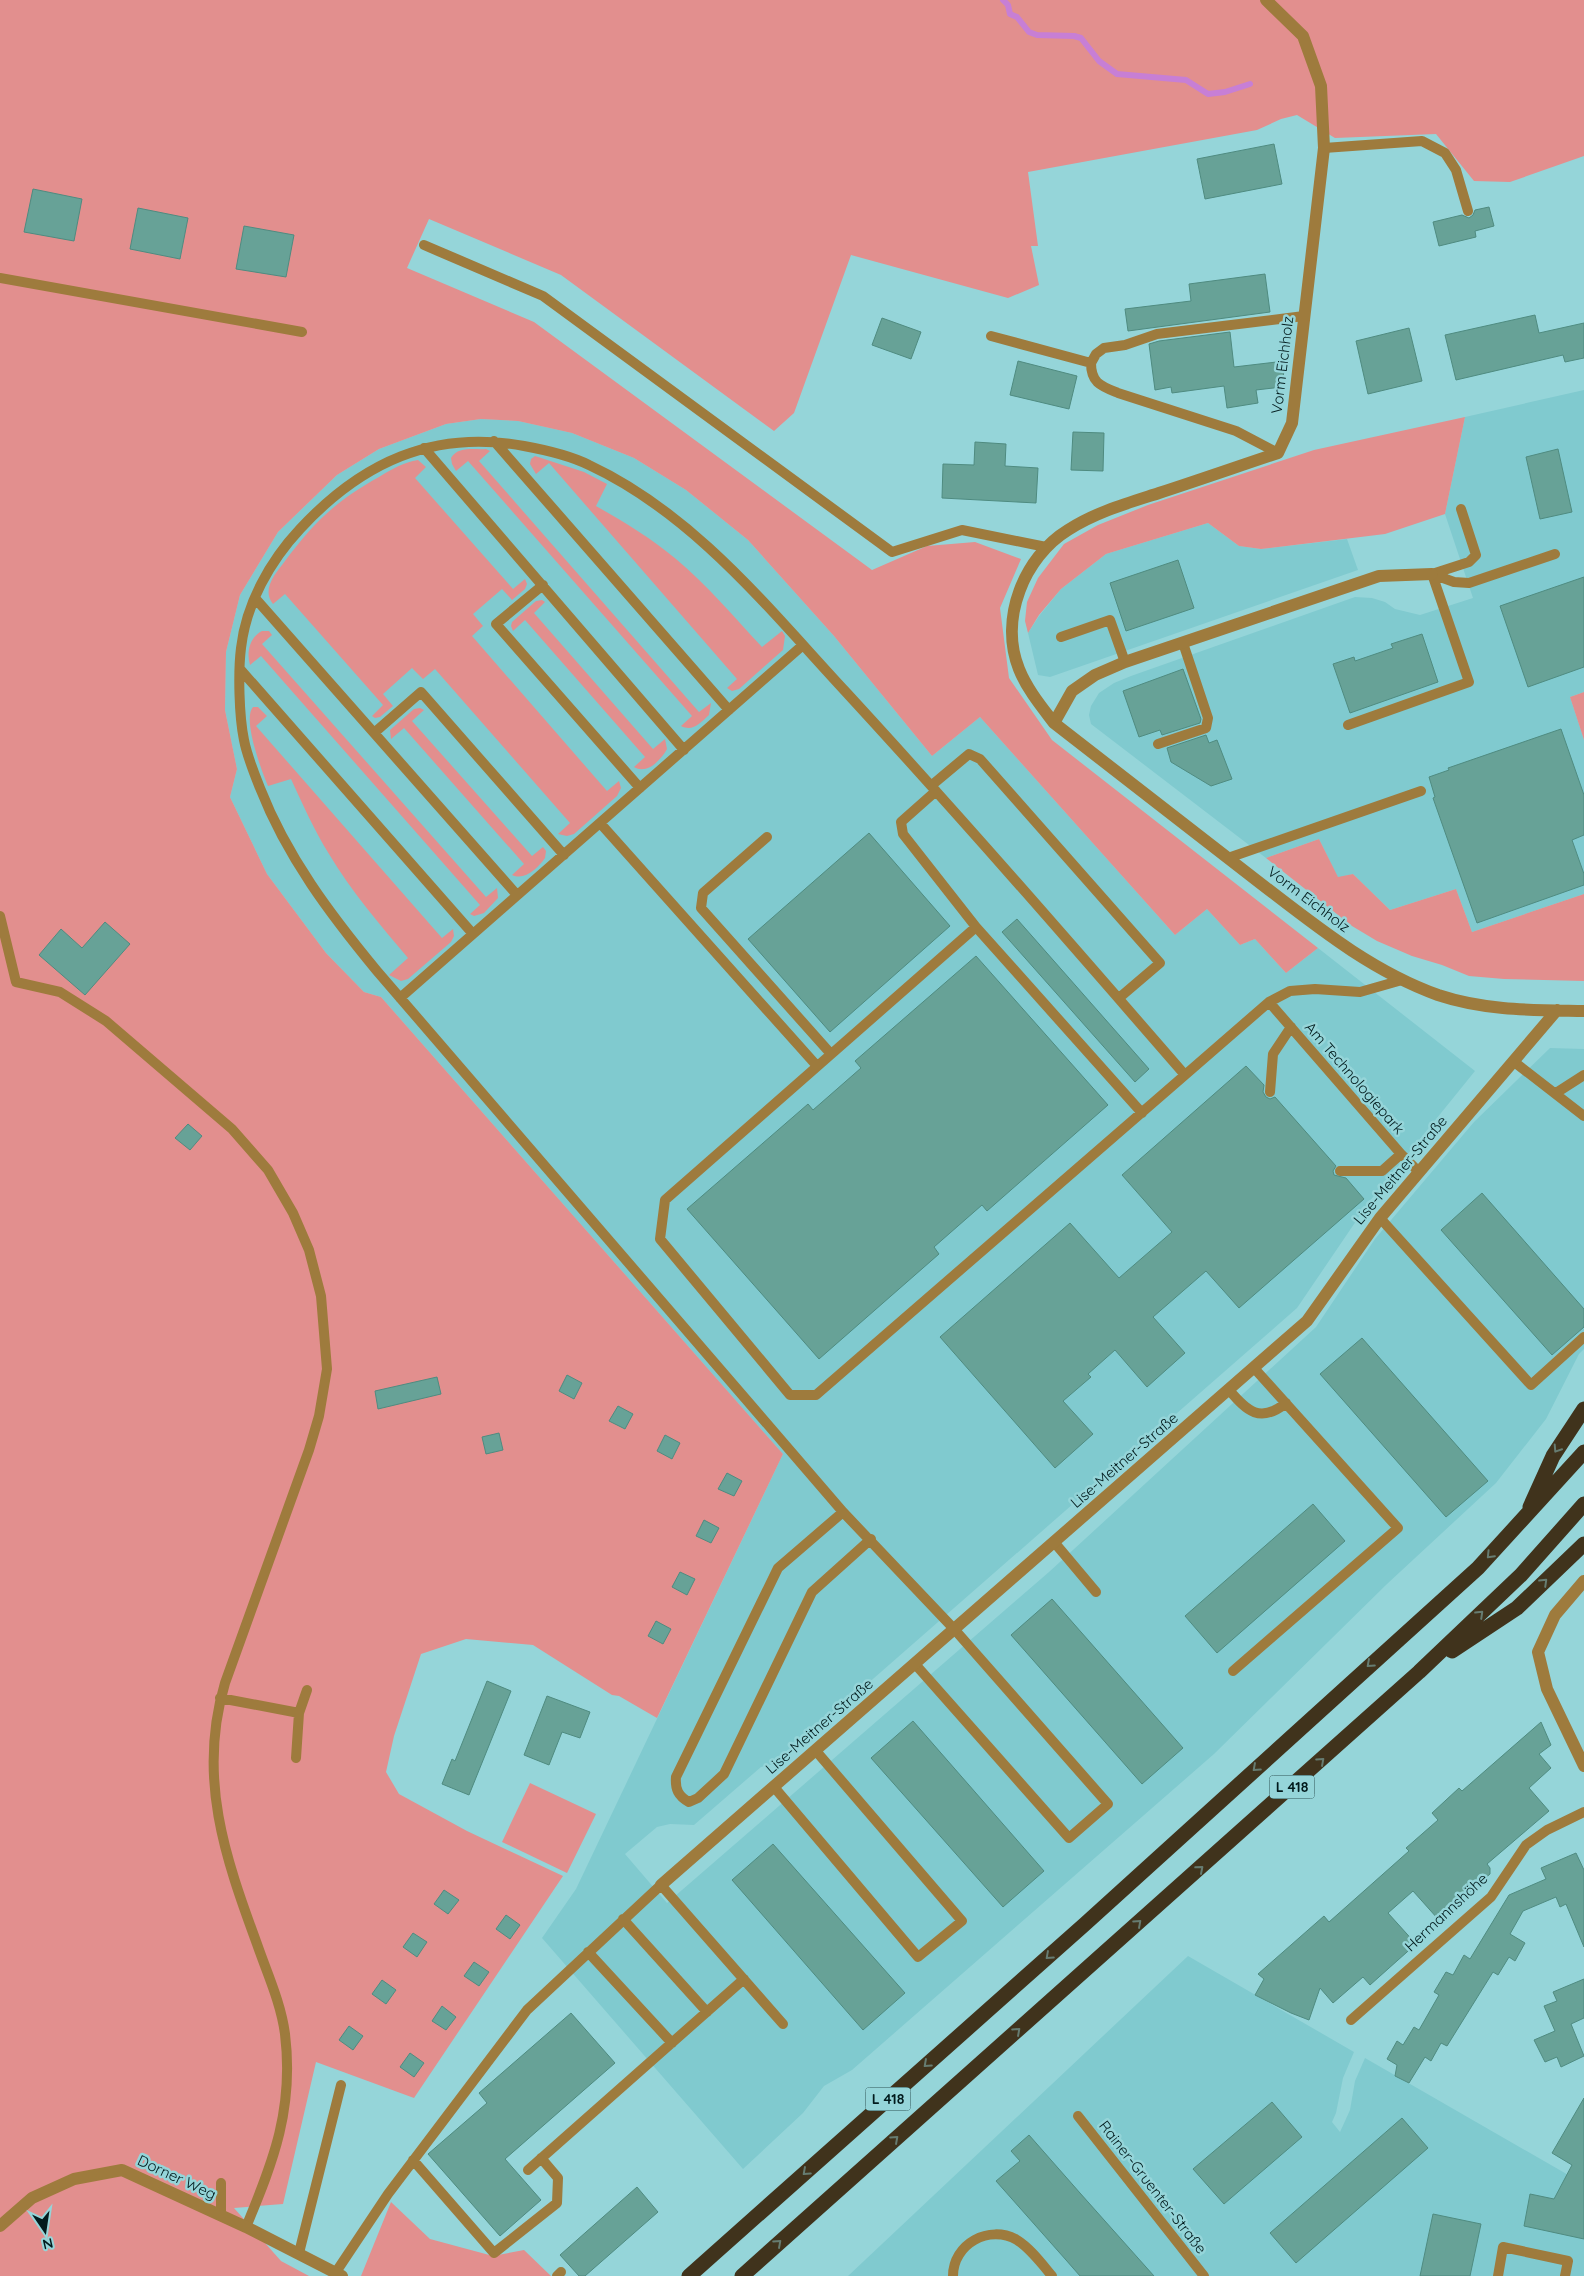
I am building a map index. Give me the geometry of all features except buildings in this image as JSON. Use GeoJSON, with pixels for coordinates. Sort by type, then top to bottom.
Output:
{"type":"FeatureCollection","features":[{"type":"Feature","properties":{"kind":"highway"},"geometry":{"type":"LineString","coordinates":[[1524,1519],[1553,1456],[1584,1408]]}},
{"type":"Feature","properties":{"kind":"highway","name":"L 418"},"geometry":{"type":"LineString","coordinates":[[689,2276],[1078,1930],[1470,1574],[1524,1519],[1584,1452]]}},
{"type":"Feature","properties":{"kind":"highway","name":"L 418"},"geometry":{"type":"LineString","coordinates":[[742,2276],[1419,1672],[1521,1575],[1584,1504]]}},
{"type":"Feature","properties":{"kind":"highway"},"geometry":{"type":"LineString","coordinates":[[1419,1672],[1517,1608],[1584,1544]]}},
{"type":"Feature","properties":{"kind":"street","name":"Vorm Eichholz"},"geometry":{"type":"LineString","coordinates":[[1266,0],[1303,36],[1321,86],[1324,148],[1292,423],[1278,453],[1098,513],[1067,530],[1046,546],[1029,570],[1016,599],[1012,634],[1019,668],[1033,695],[1054,723],[1337,941],[1378,968],[1438,995],[1479,1006],[1584,1011]]}},
{"type":"Feature","properties":{"kind":"street"},"geometry":{"type":"LineString","coordinates":[[1054,723],[1072,691],[1095,675],[1125,662],[1379,576],[1432,574]]}},
{"type":"Feature","properties":{"kind":"street","name":"Lise-Meitner-Straße"},"geometry":{"type":"LineString","coordinates":[[662,1885],[1308,1320],[1380,1218],[1557,1010]]}},
{"type":"Feature","properties":{"kind":"street"},"geometry":{"type":"LineString","coordinates":[[1584,1581],[1555,1615],[1538,1652],[1540,1669],[1547,1690],[1584,1766]]}},
{"type":"Feature","properties":{"kind":"street","name":"Dorner Weg"},"geometry":{"type":"LineString","coordinates":[[0,2226],[32,2198],[74,2179],[122,2170],[221,2215],[339,2274]]}},
{"type":"Feature","properties":{"kind":"lane"},"geometry":{"type":"LineString","coordinates":[[1324,148],[1422,141],[1445,153],[1449,159],[1456,170],[1468,211]]}},
{"type":"Feature","properties":{"kind":"lane"},"geometry":{"type":"LineString","coordinates":[[424,245],[543,296],[892,552],[962,530],[1046,546]]}},
{"type":"Feature","properties":{"kind":"lane"},"geometry":{"type":"LineString","coordinates":[[0,278],[302,332]]}},
{"type":"Feature","properties":{"kind":"lane"},"geometry":{"type":"LineString","coordinates":[[1278,453],[1236,431],[1100,386],[1094,380],[1091,363],[1096,354],[1104,348],[1124,345],[1157,334],[1304,316]]}},
{"type":"Feature","properties":{"kind":"lane"},"geometry":{"type":"LineString","coordinates":[[991,336],[1091,363]]}},
{"type":"Feature","properties":{"kind":"lane"},"geometry":{"type":"LineString","coordinates":[[494,440],[729,710]]}},
{"type":"Feature","properties":{"kind":"lane"},"geometry":{"type":"LineString","coordinates":[[916,1664],[1069,1838],[1108,1804],[955,1630],[843,1512],[400,998],[344,931],[321,900],[298,866],[277,828],[254,772],[244,740],[240,669],[241,648],[255,598],[269,567],[291,538],[324,502],[358,477],[394,458],[424,448],[458,442],[494,440],[545,450],[585,463],[618,480],[655,504],[714,553],[774,612],[934,788],[1185,1075]]}},
{"type":"Feature","properties":{"kind":"lane"},"geometry":{"type":"LineString","coordinates":[[424,448],[684,750]]}},
{"type":"Feature","properties":{"kind":"lane"},"geometry":{"type":"LineString","coordinates":[[1432,574],[1469,562],[1476,555],[1461,509]]}},
{"type":"Feature","properties":{"kind":"lane"},"geometry":{"type":"LineString","coordinates":[[1432,574],[1454,582],[1469,583],[1555,554]]}},
{"type":"Feature","properties":{"kind":"lane"},"geometry":{"type":"LineString","coordinates":[[1348,725],[1469,682],[1432,574]]}},
{"type":"Feature","properties":{"kind":"lane"},"geometry":{"type":"LineString","coordinates":[[543,585],[496,624],[640,788]]}},
{"type":"Feature","properties":{"kind":"lane"},"geometry":{"type":"LineString","coordinates":[[255,598],[517,895]]}},
{"type":"Feature","properties":{"kind":"lane"},"geometry":{"type":"LineString","coordinates":[[1061,637],[1110,620],[1125,662]]}},
{"type":"Feature","properties":{"kind":"lane"},"geometry":{"type":"LineString","coordinates":[[1158,744],[1206,728],[1208,718],[1183,643]]}},
{"type":"Feature","properties":{"kind":"lane"},"geometry":{"type":"LineString","coordinates":[[400,998],[803,646]]}},
{"type":"Feature","properties":{"kind":"lane"},"geometry":{"type":"LineString","coordinates":[[240,669],[473,934]]}},
{"type":"Feature","properties":{"kind":"lane"},"geometry":{"type":"LineString","coordinates":[[374,733],[421,692],[564,855]]}},
{"type":"Feature","properties":{"kind":"lane"},"geometry":{"type":"LineString","coordinates":[[1119,998],[1160,963],[980,759],[969,754],[901,822],[903,834],[976,927],[1142,1113]]}},
{"type":"Feature","properties":{"kind":"lane"},"geometry":{"type":"LineString","coordinates":[[1228,858],[1422,791]]}},
{"type":"Feature","properties":{"kind":"lane"},"geometry":{"type":"LineString","coordinates":[[600,823],[817,1066]]}},
{"type":"Feature","properties":{"kind":"lane"},"geometry":{"type":"LineString","coordinates":[[767,837],[703,893],[701,908],[831,1054]]}},
{"type":"Feature","properties":{"kind":"lane"},"geometry":{"type":"LineString","coordinates":[[0,916],[16,982],[60,992],[106,1021],[232,1128],[253,1151],[268,1170],[293,1213],[316,1273],[324,1323],[326,1369],[319,1416],[310,1450],[239,1640],[220,1698],[215,1734],[214,1772],[219,1827],[227,1859],[279,2007],[285,2034],[288,2066],[287,2099],[283,2125],[271,2165],[246,2227]]}},
{"type":"Feature","properties":{"kind":"lane"},"geometry":{"type":"LineString","coordinates":[[976,927],[665,1200],[660,1238],[790,1395],[816,1396],[1269,1002],[1290,992],[1316,989],[1360,992],[1402,980]]}},
{"type":"Feature","properties":{"kind":"lane","name":"Am Technologiepark"},"geometry":{"type":"LineString","coordinates":[[1269,1002],[1401,1154],[1419,1172]]}},
{"type":"Feature","properties":{"kind":"lane"},"geometry":{"type":"LineString","coordinates":[[1270,1092],[1273,1054],[1290,1027]]}},
{"type":"Feature","properties":{"kind":"lane"},"geometry":{"type":"LineString","coordinates":[[1513,1061],[1584,1116]]}},
{"type":"Feature","properties":{"kind":"lane"},"geometry":{"type":"LineString","coordinates":[[1556,1093],[1584,1074]]}},
{"type":"Feature","properties":{"kind":"lane"},"geometry":{"type":"LineString","coordinates":[[1340,1171],[1382,1170],[1401,1154]]}},
{"type":"Feature","properties":{"kind":"lane"},"geometry":{"type":"LineString","coordinates":[[1380,1218],[1531,1385],[1584,1337]]}},
{"type":"Feature","properties":{"kind":"lane"},"geometry":{"type":"LineString","coordinates":[[1233,1671],[1398,1528],[1254,1368]]}},
{"type":"Feature","properties":{"kind":"lane"},"geometry":{"type":"LineString","coordinates":[[1229,1390],[1250,1412],[1262,1414],[1277,1411],[1286,1403]]}},
{"type":"Feature","properties":{"kind":"lane"},"geometry":{"type":"LineString","coordinates":[[843,1512],[778,1568],[676,1777],[675,1788],[681,1798],[689,1802],[698,1798],[724,1774],[812,1592],[871,1540]]}},
{"type":"Feature","properties":{"kind":"lane"},"geometry":{"type":"LineString","coordinates":[[1054,1542],[1096,1592]]}},
{"type":"Feature","properties":{"kind":"lane"},"geometry":{"type":"LineString","coordinates":[[296,1758],[300,1713],[308,1690]]}},
{"type":"Feature","properties":{"kind":"lane"},"geometry":{"type":"LineString","coordinates":[[220,1698],[300,1713]]}},
{"type":"Feature","properties":{"kind":"lane"},"geometry":{"type":"LineString","coordinates":[[774,1787],[918,1957],[962,1921],[816,1751]]}},
{"type":"Feature","properties":{"kind":"lane","name":"Hermannshöhe"},"geometry":{"type":"LineString","coordinates":[[1351,2020],[1491,1897],[1526,1845],[1547,1830],[1584,1812]]}},
{"type":"Feature","properties":{"kind":"lane"},"geometry":{"type":"LineString","coordinates":[[339,2274],[372,2215],[527,2010],[623,1919],[662,1885],[783,2024]]}},
{"type":"Feature","properties":{"kind":"lane"},"geometry":{"type":"LineString","coordinates":[[623,1919],[707,2012]]}},
{"type":"Feature","properties":{"kind":"lane"},"geometry":{"type":"LineString","coordinates":[[588,1952],[672,2044]]}},
{"type":"Feature","properties":{"kind":"lane"},"geometry":{"type":"LineString","coordinates":[[528,2170],[744,1979]]}},
{"type":"Feature","properties":{"kind":"lane"},"geometry":{"type":"LineString","coordinates":[[299,2253],[341,2085]]}},
{"type":"Feature","properties":{"kind":"lane","name":"Rainer-Gruenter-Straße"},"geometry":{"type":"LineString","coordinates":[[1078,2116],[1204,2276]]}},
{"type":"Feature","properties":{"kind":"lane"},"geometry":{"type":"LineString","coordinates":[[413,2160],[494,2253],[557,2203],[558,2178],[541,2158]]}},
{"type":"Feature","properties":{"kind":"lane"},"geometry":{"type":"LineString","coordinates":[[221,2183],[221,2215]]}},
{"type":"Feature","properties":{"kind":"lane"},"geometry":{"type":"LineString","coordinates":[[953,2276],[958,2254],[976,2238],[988,2234],[1004,2235],[1017,2240],[1052,2276]]}},
{"type":"Feature","properties":{"kind":"lane"},"geometry":{"type":"LineString","coordinates":[[1498,2276],[1503,2246],[1568,2261],[1565,2276]]}},
{"type":"Feature","properties":{"kind":"shaded area"},"geometry":{"type":"Polygon","coordinates":[[[0,0],[1584,0],[1584,156],[1510,182],[1474,181],[1436,134],[1335,138],[1297,115],[1281,119],[1257,130],[1028,172],[1038,246],[1031,246],[1039,285],[1008,298],[851,255],[794,413],[774,431],[561,275],[429,219],[407,268],[534,322],[872,570],[927,546],[975,542],[1021,559],[1000,608],[1009,678],[1052,740],[1318,948],[1286,973],[1255,939],[1240,945],[1207,909],[1175,935],[980,717],[932,756],[834,636],[748,540],[686,490],[634,458],[572,433],[518,421],[481,419],[446,424],[379,449],[337,475],[278,532],[240,595],[226,652],[225,710],[237,769],[230,797],[267,874],[326,953],[364,992],[381,997],[783,1454],[657,1718],[619,1696],[612,1695],[533,1645],[466,1639],[421,1654],[394,1736],[386,1772],[399,1794],[467,1831],[563,1876],[414,2098],[316,2062],[283,2204],[234,2208],[281,2261],[309,2276],[0,2276],[0,0]]]}},
{"type":"Feature","properties":{"kind":"shaded area"},"geometry":{"type":"Polygon","coordinates":[[[1584,390],[1584,692],[1570,697],[1584,740],[1584,894],[1472,932],[1456,889],[1390,910],[1353,874],[1338,878],[1319,839],[1266,858],[1091,724],[1089,715],[1091,706],[1099,693],[1114,683],[1355,597],[1372,598],[1385,602],[1395,609],[1420,615],[1473,598],[1445,514],[1465,417],[1584,390]]]}},
{"type":"Feature","properties":{"kind":"shaded area"},"geometry":{"type":"Polygon","coordinates":[[[1465,417],[1445,514],[1385,534],[1261,549],[1239,546],[1208,523],[1106,554],[1061,589],[1039,615],[1028,633],[1025,621],[1027,602],[1038,578],[1064,544],[1098,525],[1148,505],[1314,450],[1465,417]]]}},
{"type":"Feature","properties":{"kind":"shaded area"},"geometry":{"type":"Polygon","coordinates":[[[481,419],[518,421],[572,433],[634,458],[686,490],[748,540],[834,636],[932,756],[980,717],[1175,935],[1207,909],[1240,945],[1255,939],[1286,973],[1318,948],[1475,1071],[1369,1202],[1297,1308],[777,1763],[761,1767],[694,1825],[670,1824],[657,1827],[625,1854],[667,1903],[1049,1572],[1316,1327],[1375,1239],[1474,1122],[1550,1048],[1584,1049],[1584,1349],[1579,1354],[1546,1419],[1496,1483],[1387,1584],[1214,1754],[852,2070],[824,2086],[803,2113],[743,2169],[542,1938],[576,1889],[783,1454],[381,997],[364,992],[326,953],[267,874],[230,797],[237,769],[225,710],[226,652],[240,595],[278,532],[337,475],[379,449],[446,424],[481,419]]]}},
{"type":"Feature","properties":{"kind":"shaded area"},"geometry":{"type":"Polygon","coordinates":[[[467,449],[486,449],[490,451],[479,461],[699,712],[711,703],[709,715],[699,724],[689,728],[681,726],[692,716],[468,461],[456,471],[451,458],[454,454],[467,449]]]}},
{"type":"Feature","properties":{"kind":"shaded area"},"geometry":{"type":"Polygon","coordinates":[[[535,456],[584,472],[607,484],[596,506],[667,551],[709,590],[762,647],[782,631],[785,636],[783,650],[739,689],[732,691],[727,688],[737,679],[549,463],[536,474],[530,464],[531,459],[535,456]]]}},
{"type":"Feature","properties":{"kind":"shaded area"},"geometry":{"type":"Polygon","coordinates":[[[418,460],[426,467],[415,478],[513,589],[525,579],[527,584],[525,589],[512,600],[502,589],[473,614],[483,626],[472,636],[607,791],[619,781],[621,788],[617,796],[574,834],[567,836],[558,834],[570,823],[435,669],[423,679],[412,668],[383,694],[393,706],[380,717],[375,718],[372,716],[383,705],[285,594],[273,604],[270,598],[269,587],[274,576],[306,534],[327,513],[350,495],[389,471],[403,464],[418,460]]]}},
{"type":"Feature","properties":{"kind":"shaded area"},"geometry":{"type":"Polygon","coordinates":[[[1208,523],[1239,546],[1261,549],[1347,539],[1358,570],[1050,677],[1038,675],[1028,633],[1061,589],[1106,554],[1208,523]]]}},
{"type":"Feature","properties":{"kind":"shaded area"},"geometry":{"type":"Polygon","coordinates":[[[542,600],[545,602],[534,613],[653,749],[665,739],[667,749],[661,758],[649,768],[639,769],[634,767],[645,757],[525,620],[513,631],[512,622],[536,601],[542,600]]]}},
{"type":"Feature","properties":{"kind":"shaded area"},"geometry":{"type":"Polygon","coordinates":[[[262,631],[269,631],[272,635],[262,644],[486,897],[497,888],[498,898],[484,913],[474,916],[470,914],[480,905],[261,656],[250,665],[248,655],[250,645],[254,637],[262,631]]]}},
{"type":"Feature","properties":{"kind":"shaded area"},"geometry":{"type":"Polygon","coordinates":[[[1584,692],[1584,740],[1570,697],[1584,692]]]}},
{"type":"Feature","properties":{"kind":"shaded area"},"geometry":{"type":"Polygon","coordinates":[[[253,707],[258,707],[267,716],[256,726],[442,938],[453,929],[454,936],[451,942],[408,979],[401,981],[389,975],[408,958],[366,907],[338,868],[314,827],[291,779],[268,786],[251,734],[250,713],[253,707]]]}},
{"type":"Feature","properties":{"kind":"shaded area"},"geometry":{"type":"Polygon","coordinates":[[[420,708],[424,710],[412,721],[532,856],[543,847],[546,851],[545,858],[531,872],[522,876],[512,875],[524,864],[404,728],[391,739],[390,730],[414,709],[420,708]]]}},
{"type":"Feature","properties":{"kind":"shaded area"},"geometry":{"type":"Polygon","coordinates":[[[1319,839],[1338,877],[1353,874],[1390,910],[1456,889],[1472,932],[1584,894],[1584,981],[1469,976],[1412,956],[1377,941],[1352,926],[1266,858],[1319,839]]]}},
{"type":"Feature","properties":{"kind":"shaded area"},"geometry":{"type":"Polygon","coordinates":[[[530,1783],[596,1814],[567,1873],[502,1842],[530,1783]]]}},
{"type":"Feature","properties":{"kind":"shaded area"},"geometry":{"type":"Polygon","coordinates":[[[1188,1956],[1354,2052],[1343,2078],[1336,2113],[1332,2122],[1340,2132],[1350,2110],[1355,2081],[1365,2058],[1584,2184],[1584,2276],[848,2276],[1188,1956]]]}},
{"type":"Feature","properties":{"kind":"shaded area"},"geometry":{"type":"Polygon","coordinates":[[[391,2202],[430,2239],[493,2256],[524,2250],[551,2276],[361,2276],[391,2202]]]}},
{"type":"Feature","properties":{"kind":"waterway"},"geometry":{"type":"LineString","coordinates":[[1003,0],[1008,5],[1010,14],[1017,17],[1029,32],[1037,35],[1074,36],[1081,38],[1099,61],[1117,74],[1186,80],[1208,94],[1225,92],[1250,84]]}}]}
